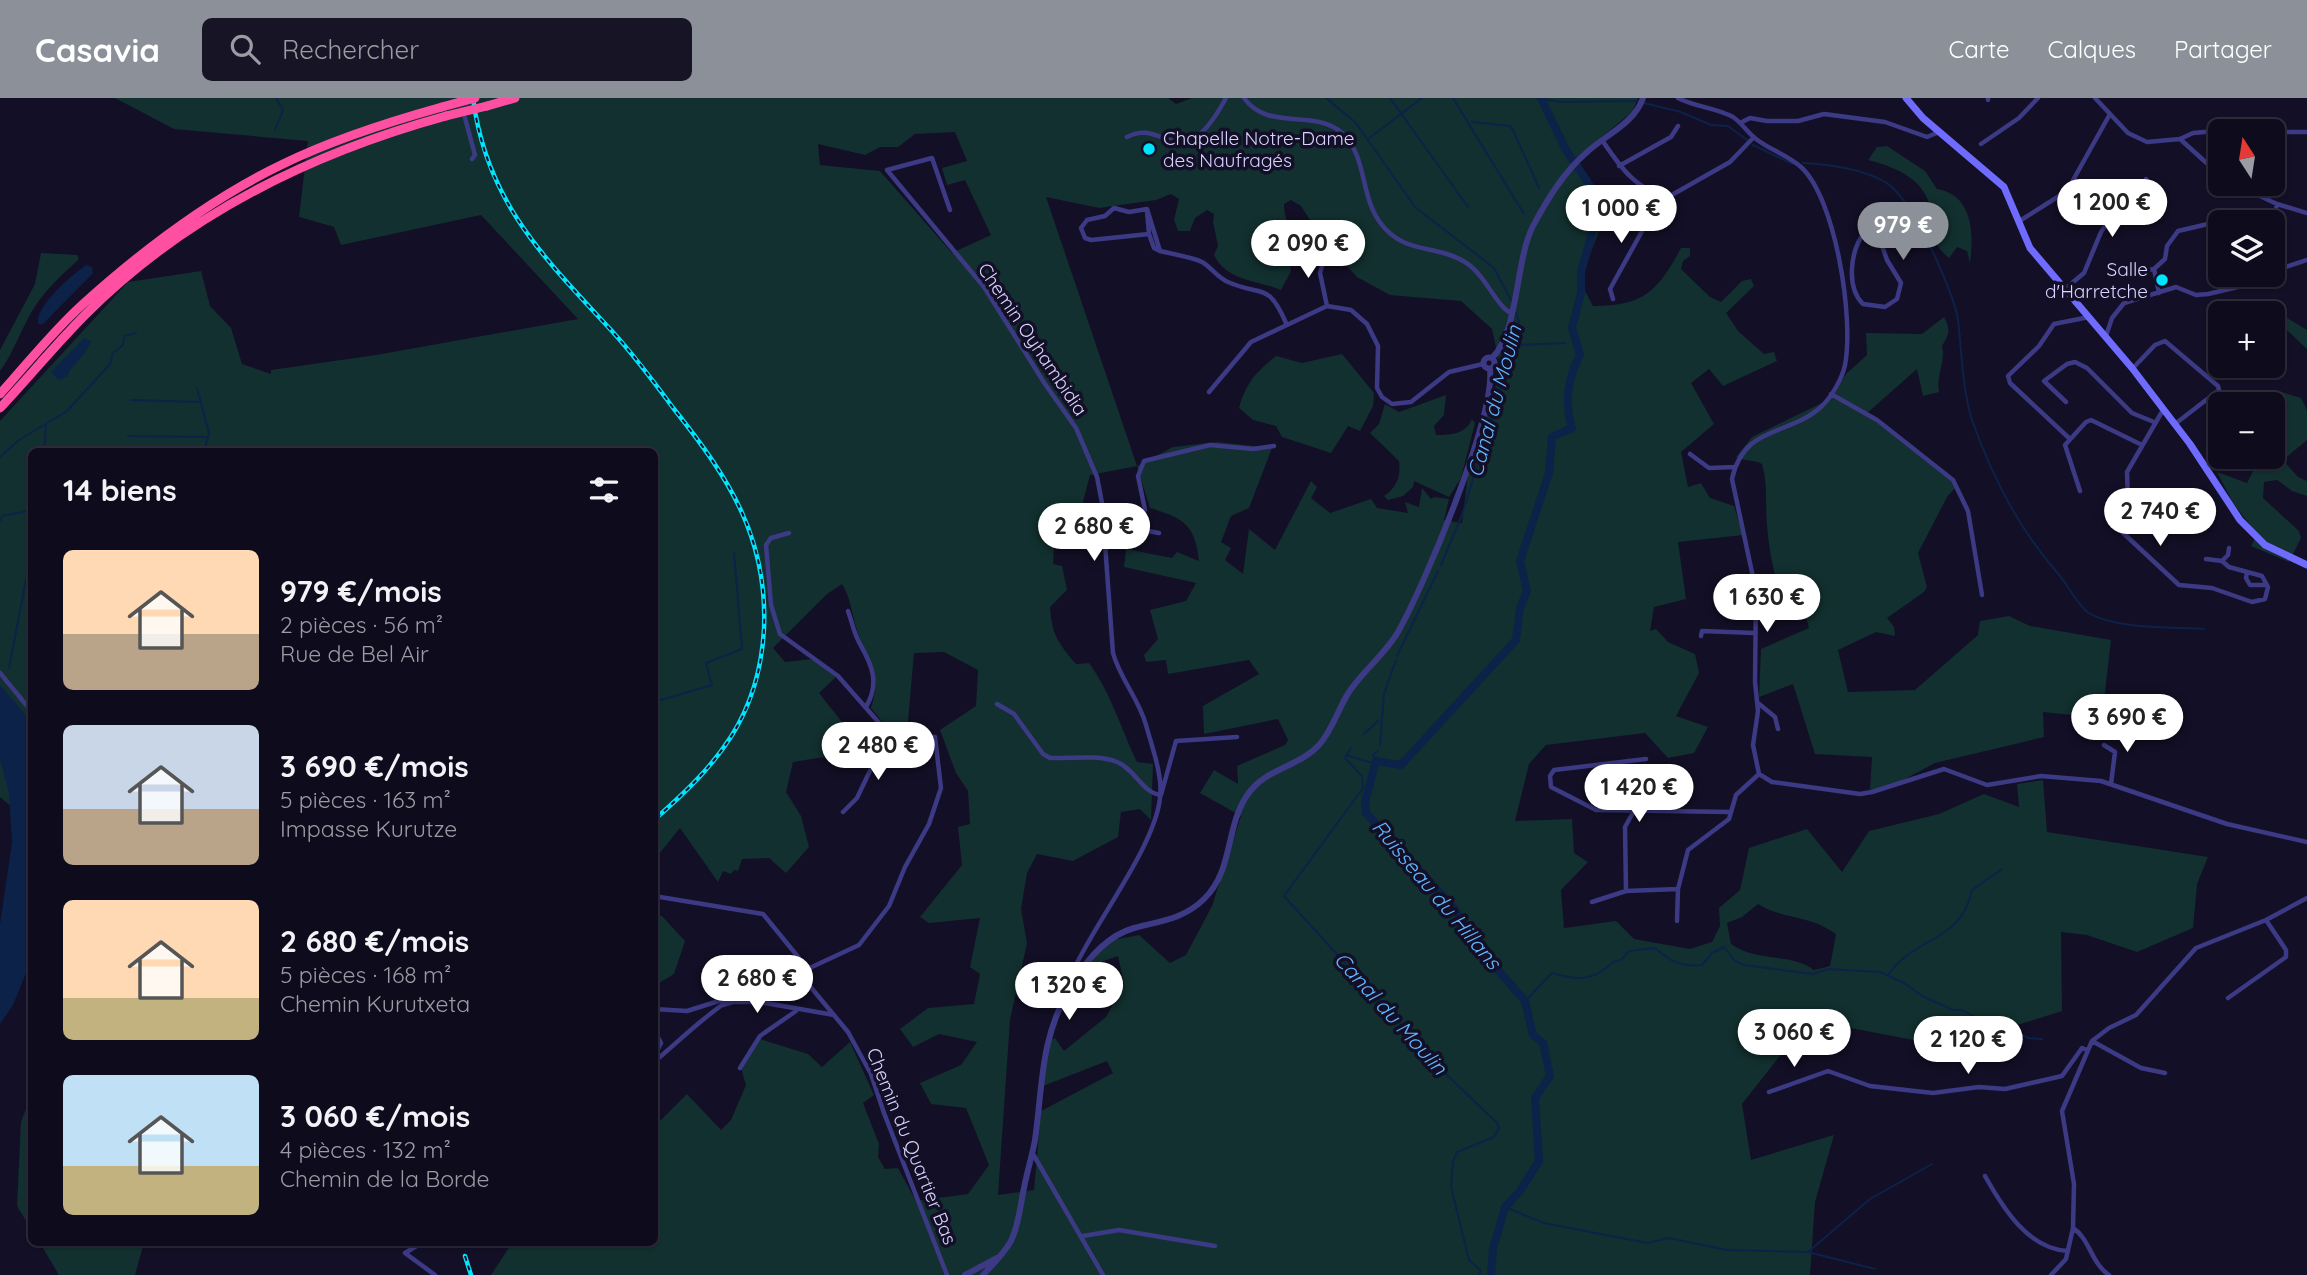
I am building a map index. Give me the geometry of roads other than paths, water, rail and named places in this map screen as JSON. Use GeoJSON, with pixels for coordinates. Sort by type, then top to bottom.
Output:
{"type":"FeatureCollection","features":[{"type":"Feature","properties":{"kind":"highway"},"geometry":{"type":"LineString","coordinates":[[0,394],[81,306],[146,251],[212,205],[281,164],[340,139],[475,98]]}},
{"type":"Feature","properties":{"kind":"highway"},"geometry":{"type":"LineString","coordinates":[[0,408],[88,313],[152,258],[217,211],[285,173],[343,149],[404,127],[515,98]]}},
{"type":"Feature","properties":{"kind":"main road"},"geometry":{"type":"LineString","coordinates":[[1906,98],[1939,132],[1998,180],[2007,193],[2029,248],[2132,368],[2175,424],[2245,526],[2273,550],[2307,565]]}},
{"type":"Feature","properties":{"kind":"street"},"geometry":{"type":"LineString","coordinates":[[1127,137],[1137,133],[1181,144],[1189,143],[1199,135],[1226,98]]}},
{"type":"Feature","properties":{"kind":"street"},"geometry":{"type":"LineString","coordinates":[[1244,98],[1258,113],[1336,128],[1355,149],[1371,207],[1387,231],[1411,246],[1466,262],[1485,279],[1505,310],[1511,313]]}},
{"type":"Feature","properties":{"kind":"street"},"geometry":{"type":"LineString","coordinates":[[1678,98],[1731,116],[1754,137],[1794,161],[1811,178],[1831,228],[1844,284],[1846,357],[1842,374],[1831,394],[1813,413],[1753,441],[1735,467],[1733,491],[1756,591],[1757,702],[1753,746],[1759,774],[1772,782],[1860,793],[1872,793],[1944,769],[1987,785],[2041,776],[2111,784],[2227,824],[2307,842]]}},
{"type":"Feature","properties":{"kind":"street"},"geometry":{"type":"LineString","coordinates":[[1981,144],[2010,125],[2038,98]]}},
{"type":"Feature","properties":{"kind":"street"},"geometry":{"type":"LineString","coordinates":[[2095,98],[2128,133],[2143,141],[2180,139],[2193,133],[2208,132]]}},
{"type":"Feature","properties":{"kind":"street"},"geometry":{"type":"LineString","coordinates":[[1209,392],[1246,346],[1286,323],[1327,306],[1351,310],[1372,331],[1378,346],[1377,388],[1381,397],[1392,404],[1411,402],[1449,372],[1494,365],[1492,358],[1502,343],[1531,229],[1552,193],[1572,167],[1630,118],[1642,101]]}},
{"type":"Feature","properties":{"kind":"street"},"geometry":{"type":"LineString","coordinates":[[1740,123],[1750,118],[1798,121],[1824,114],[1885,122],[1927,136],[1939,132]]}},
{"type":"Feature","properties":{"kind":"street"},"geometry":{"type":"LineString","coordinates":[[2018,222],[2067,191],[2110,114]]}},
{"type":"Feature","properties":{"kind":"street"},"geometry":{"type":"LineString","coordinates":[[465,118],[475,155],[472,159]]}},
{"type":"Feature","properties":{"kind":"street"},"geometry":{"type":"LineString","coordinates":[[1619,166],[1671,137],[1678,126]]}},
{"type":"Feature","properties":{"kind":"street"},"geometry":{"type":"LineString","coordinates":[[2286,131],[2307,132]]}},
{"type":"Feature","properties":{"kind":"street"},"geometry":{"type":"LineString","coordinates":[[1602,140],[1630,178],[1662,195],[1677,193],[1730,162],[1754,137]]}},
{"type":"Feature","properties":{"kind":"street"},"geometry":{"type":"LineString","coordinates":[[2180,139],[2208,164]]}},
{"type":"Feature","properties":{"kind":"street","name":"Chemin Oyhambidia"},"geometry":{"type":"LineString","coordinates":[[950,210],[932,158],[887,170],[984,287],[1045,384],[1070,415],[1100,488],[1107,548],[1113,653],[1141,707],[1161,795],[1154,824],[1074,969],[1078,975]]}},
{"type":"Feature","properties":{"kind":"street"},"geometry":{"type":"LineString","coordinates":[[2066,288],[2084,273],[2101,232],[2113,215],[2138,193],[2146,179]]}},
{"type":"Feature","properties":{"kind":"street"},"geometry":{"type":"LineString","coordinates":[[1613,299],[1611,289],[1662,195]]}},
{"type":"Feature","properties":{"kind":"street"},"geometry":{"type":"LineString","coordinates":[[2260,196],[2307,213]]}},
{"type":"Feature","properties":{"kind":"street"},"geometry":{"type":"LineString","coordinates":[[2276,210],[2277,204]]}},
{"type":"Feature","properties":{"kind":"street"},"geometry":{"type":"LineString","coordinates":[[1147,209],[1129,212],[1114,208],[1105,216],[1087,220],[1081,228],[1085,237],[1090,240],[1149,234]]}},
{"type":"Feature","properties":{"kind":"street"},"geometry":{"type":"LineString","coordinates":[[1147,209],[1149,234],[1154,248],[1179,258],[1198,259],[1228,282],[1266,293],[1277,303],[1286,323]]}},
{"type":"Feature","properties":{"kind":"street"},"geometry":{"type":"LineString","coordinates":[[1147,209],[1160,251]]}},
{"type":"Feature","properties":{"kind":"street"},"geometry":{"type":"LineString","coordinates":[[2128,274],[2154,269],[2165,260],[2167,246],[2178,231],[2208,224]]}},
{"type":"Feature","properties":{"kind":"street"},"geometry":{"type":"LineString","coordinates":[[1865,232],[1875,232],[1887,260],[1898,275],[1900,293],[1890,305],[1870,307],[1859,300],[1852,284],[1861,238],[1865,232]]}},
{"type":"Feature","properties":{"kind":"street"},"geometry":{"type":"LineString","coordinates":[[1324,259],[1320,273],[1327,306]]}},
{"type":"Feature","properties":{"kind":"street"},"geometry":{"type":"LineString","coordinates":[[2285,267],[2307,260]]}},
{"type":"Feature","properties":{"kind":"street"},"geometry":{"type":"LineString","coordinates":[[2154,269],[2159,293]]}},
{"type":"Feature","properties":{"kind":"street"},"geometry":{"type":"LineString","coordinates":[[1844,284],[1852,284]]}},
{"type":"Feature","properties":{"kind":"street"},"geometry":{"type":"LineString","coordinates":[[2099,327],[2112,318],[2124,303],[2176,287],[2196,295],[2208,295],[2239,287]]}},
{"type":"Feature","properties":{"kind":"street"},"geometry":{"type":"LineString","coordinates":[[2070,439],[2010,383],[2008,376],[2039,346],[2054,324],[2090,316]]}},
{"type":"Feature","properties":{"kind":"street"},"geometry":{"type":"LineString","coordinates":[[2106,336],[2112,318]]}},
{"type":"Feature","properties":{"kind":"street"},"geometry":{"type":"LineString","coordinates":[[2132,368],[2150,354],[2155,345],[2165,341],[2220,388],[2175,424]]}},
{"type":"Feature","properties":{"kind":"street"},"geometry":{"type":"LineString","coordinates":[[2066,402],[2043,381],[2075,362],[2087,368],[2132,413],[2154,422]]}},
{"type":"Feature","properties":{"kind":"street"},"geometry":{"type":"LineString","coordinates":[[983,1275],[1002,1255],[1017,1224],[1032,1154],[1044,1051],[1054,1021],[1078,975],[1113,937],[1134,928],[1176,918],[1204,899],[1221,875],[1238,813],[1250,790],[1263,777],[1300,759],[1317,747],[1354,685],[1392,640],[1429,564],[1468,468],[1488,389],[1487,366]]}},
{"type":"Feature","properties":{"kind":"street"},"geometry":{"type":"LineString","coordinates":[[1831,394],[1877,420],[1953,480],[1968,511],[1982,595]]}},
{"type":"Feature","properties":{"kind":"street"},"geometry":{"type":"LineString","coordinates":[[2164,410],[2154,422],[2127,472],[2128,501],[2119,518],[2121,531],[2179,585],[2212,588],[2243,600],[2258,602],[2267,595],[2267,585],[2262,576],[2230,568],[2222,561],[2206,559]]}},
{"type":"Feature","properties":{"kind":"street"},"geometry":{"type":"LineString","coordinates":[[2080,491],[2065,448],[2070,439],[2091,420],[2142,445]]}},
{"type":"Feature","properties":{"kind":"street"},"geometry":{"type":"LineString","coordinates":[[1107,548],[1130,528],[1145,510],[1138,476],[1144,461],[1210,445],[1253,449],[1274,446]]}},
{"type":"Feature","properties":{"kind":"street"},"geometry":{"type":"LineString","coordinates":[[1690,454],[1709,468],[1735,467]]}},
{"type":"Feature","properties":{"kind":"street"},"geometry":{"type":"LineString","coordinates":[[1130,528],[1144,528],[1159,534]]}},
{"type":"Feature","properties":{"kind":"street"},"geometry":{"type":"LineString","coordinates":[[658,1009],[687,1011],[730,998],[835,958],[868,937],[889,906],[905,867],[929,824],[941,788],[937,740],[932,735],[888,733],[838,676],[815,658],[787,642],[775,625],[766,545],[771,538],[789,533]]}},
{"type":"Feature","properties":{"kind":"street"},"geometry":{"type":"LineString","coordinates":[[2222,561],[2228,555],[2229,548]]}},
{"type":"Feature","properties":{"kind":"street"},"geometry":{"type":"LineString","coordinates":[[2247,572],[2246,578],[2250,584],[2267,585]]}},
{"type":"Feature","properties":{"kind":"street"},"geometry":{"type":"LineString","coordinates":[[848,611],[859,643],[871,661],[874,689],[866,707]]}},
{"type":"Feature","properties":{"kind":"street"},"geometry":{"type":"LineString","coordinates":[[1701,636],[1702,631],[1755,633]]}},
{"type":"Feature","properties":{"kind":"street"},"geometry":{"type":"LineString","coordinates":[[0,673],[28,707]]}},
{"type":"Feature","properties":{"kind":"street"},"geometry":{"type":"LineString","coordinates":[[1757,702],[1775,717],[1778,729]]}},
{"type":"Feature","properties":{"kind":"street"},"geometry":{"type":"LineString","coordinates":[[997,704],[1014,714],[1033,744],[1050,758],[1105,759],[1118,762],[1136,775],[1142,785],[1161,795],[1176,741],[1237,737]]}},
{"type":"Feature","properties":{"kind":"street"},"geometry":{"type":"LineString","coordinates":[[843,812],[857,798],[888,733]]}},
{"type":"Feature","properties":{"kind":"street"},"geometry":{"type":"LineString","coordinates":[[2104,745],[2115,752],[2111,784]]}},
{"type":"Feature","properties":{"kind":"street"},"geometry":{"type":"LineString","coordinates":[[1646,759],[1554,770],[1550,776],[1551,788],[1590,809],[1731,812]]}},
{"type":"Feature","properties":{"kind":"street"},"geometry":{"type":"LineString","coordinates":[[1626,891],[1625,827],[1634,809],[1628,761]]}},
{"type":"Feature","properties":{"kind":"street"},"geometry":{"type":"LineString","coordinates":[[1677,921],[1678,889],[1688,850],[1725,823],[1736,795],[1759,774]]}},
{"type":"Feature","properties":{"kind":"street"},"geometry":{"type":"LineString","coordinates":[[1592,902],[1626,891],[1678,889]]}},
{"type":"Feature","properties":{"kind":"street","name":"Chemin du Quartier Bas"},"geometry":{"type":"LineString","coordinates":[[658,897],[763,914],[799,958],[801,972],[848,1032],[872,1074],[884,1113],[947,1273],[955,1275]]}},
{"type":"Feature","properties":{"kind":"street"},"geometry":{"type":"LineString","coordinates":[[2051,1275],[2068,1251],[2073,1228],[2074,1184],[2062,1111],[2092,1041],[2109,1028],[2136,1015],[2196,948],[2266,920],[2307,898]]}},
{"type":"Feature","properties":{"kind":"street"},"geometry":{"type":"LineString","coordinates":[[2228,998],[2286,957],[2286,950],[2266,920]]}},
{"type":"Feature","properties":{"kind":"street"},"geometry":{"type":"LineString","coordinates":[[658,1056],[730,998]]}},
{"type":"Feature","properties":{"kind":"street"},"geometry":{"type":"LineString","coordinates":[[716,1008],[740,1001],[834,1015]]}},
{"type":"Feature","properties":{"kind":"street"},"geometry":{"type":"LineString","coordinates":[[740,1068],[760,1036],[796,1011]]}},
{"type":"Feature","properties":{"kind":"street"},"geometry":{"type":"LineString","coordinates":[[2092,1041],[2141,1068],[2165,1073]]}},
{"type":"Feature","properties":{"kind":"street"},"geometry":{"type":"LineString","coordinates":[[1769,1092],[1828,1071],[1854,1081],[1933,1093],[1979,1087],[2006,1089],[2062,1076],[2078,1051],[2082,1048],[2087,1050]]}},
{"type":"Feature","properties":{"kind":"street"},"geometry":{"type":"LineString","coordinates":[[1032,1154],[1083,1236],[1103,1275]]}},
{"type":"Feature","properties":{"kind":"street"},"geometry":{"type":"LineString","coordinates":[[1984,1176],[1990,1188],[2035,1241],[2052,1250],[2068,1251]]}},
{"type":"Feature","properties":{"kind":"street"},"geometry":{"type":"LineString","coordinates":[[2073,1228],[2083,1237],[2098,1266],[2109,1275]]}},
{"type":"Feature","properties":{"kind":"street"},"geometry":{"type":"LineString","coordinates":[[1083,1236],[1119,1230],[1215,1246]]}},
{"type":"Feature","properties":{"kind":"street"},"geometry":{"type":"LineString","coordinates":[[416,1246],[405,1253],[435,1275]]}},
{"type":"Feature","properties":{"kind":"street"},"geometry":{"type":"LineString","coordinates":[[965,1275],[1002,1255]]}},
{"type":"Feature","properties":{"kind":"water"},"geometry":{"type":"Polygon","coordinates":[[[86,265],[92,267],[93,273],[43,324],[38,324],[48,300],[86,265]]]}},
{"type":"Feature","properties":{"kind":"water"},"geometry":{"type":"Polygon","coordinates":[[[84,338],[91,341],[86,352],[67,377],[58,380],[51,372],[84,338]]]}},
{"type":"Feature","properties":{"kind":"water"},"geometry":{"type":"Polygon","coordinates":[[[0,685],[28,717],[28,968],[13,1005],[0,1024],[0,924],[12,843],[9,794],[0,759],[0,685]]]}},
{"type":"Feature","properties":{"kind":"waterway"},"geometry":{"type":"LineString","coordinates":[[275,130],[283,110],[276,98]]}},
{"type":"Feature","properties":{"kind":"waterway","name":"Canal du Moulin"},"geometry":{"type":"LineString","coordinates":[[1326,98],[1356,123],[1415,207],[1494,268],[1512,302]]}},
{"type":"Feature","properties":{"kind":"waterway"},"geometry":{"type":"LineString","coordinates":[[1390,98],[1468,207]]}},
{"type":"Feature","properties":{"kind":"waterway"},"geometry":{"type":"LineString","coordinates":[[1368,139],[1422,98]]}},
{"type":"Feature","properties":{"kind":"waterway"},"geometry":{"type":"LineString","coordinates":[[1453,98],[1524,214]]}},
{"type":"Feature","properties":{"kind":"waterway","name":"Ruisseau du Hillans"},"geometry":{"type":"LineString","coordinates":[[1491,1275],[1493,1249],[1505,1207],[1520,1191],[1539,1161],[1535,1098],[1550,1076],[1543,1043],[1533,1035],[1525,1001],[1489,960],[1454,908],[1366,813],[1365,802],[1376,761],[1401,765],[1516,640],[1520,608],[1527,591],[1520,561],[1549,473],[1552,437],[1572,428],[1568,390],[1580,355],[1572,328],[1581,293],[1581,272],[1600,206],[1599,199],[1566,150],[1541,98]]}},
{"type":"Feature","properties":{"kind":"waterway"},"geometry":{"type":"LineString","coordinates":[[1542,99],[1561,102],[1637,101]]}},
{"type":"Feature","properties":{"kind":"waterway"},"geometry":{"type":"LineString","coordinates":[[1644,103],[1681,112],[1711,125],[1728,126],[1747,140]]}},
{"type":"Feature","properties":{"kind":"waterway"},"geometry":{"type":"LineString","coordinates":[[1472,122],[1511,126],[1539,188]]}},
{"type":"Feature","properties":{"kind":"waterway"},"geometry":{"type":"LineString","coordinates":[[1753,145],[1793,164]]}},
{"type":"Feature","properties":{"kind":"waterway"},"geometry":{"type":"LineString","coordinates":[[1803,163],[1845,168],[1876,177],[1895,190],[1918,224],[1940,267],[1955,306],[1969,408],[1989,462],[2008,502],[2032,541],[2081,606],[2089,613],[2113,622],[2204,629]]}},
{"type":"Feature","properties":{"kind":"waterway","name":"Canal du Moulin"},"geometry":{"type":"LineString","coordinates":[[1441,565],[1462,515],[1514,345],[1519,321],[1515,311]]}},
{"type":"Feature","properties":{"kind":"waterway"},"geometry":{"type":"LineString","coordinates":[[0,457],[19,440],[67,411],[111,363],[112,354],[123,345],[124,336],[136,333]]}},
{"type":"Feature","properties":{"kind":"waterway"},"geometry":{"type":"LineString","coordinates":[[1515,345],[1566,343]]}},
{"type":"Feature","properties":{"kind":"waterway"},"geometry":{"type":"LineString","coordinates":[[197,388],[209,433],[205,448]]}},
{"type":"Feature","properties":{"kind":"waterway"},"geometry":{"type":"LineString","coordinates":[[131,400],[201,402]]}},
{"type":"Feature","properties":{"kind":"waterway"},"geometry":{"type":"LineString","coordinates":[[44,448],[46,425]]}},
{"type":"Feature","properties":{"kind":"waterway"},"geometry":{"type":"LineString","coordinates":[[128,436],[208,437]]}},
{"type":"Feature","properties":{"kind":"waterway"},"geometry":{"type":"LineString","coordinates":[[0,521],[2,516],[28,511]]}},
{"type":"Feature","properties":{"kind":"waterway"},"geometry":{"type":"LineString","coordinates":[[658,701],[712,685],[706,663],[742,649],[734,553]]}},
{"type":"Feature","properties":{"kind":"waterway"},"geometry":{"type":"LineString","coordinates":[[9,668],[28,570]]}},
{"type":"Feature","properties":{"kind":"waterway","name":"Canal du Moulin"},"geometry":{"type":"LineString","coordinates":[[1397,656],[1438,571]]}},
{"type":"Feature","properties":{"kind":"waterway","name":"Canal du Moulin"},"geometry":{"type":"LineString","coordinates":[[1380,745],[1384,694],[1396,660]]}},
{"type":"Feature","properties":{"kind":"waterway","name":"Canal du Moulin"},"geometry":{"type":"LineString","coordinates":[[1364,734],[1379,720]]}},
{"type":"Feature","properties":{"kind":"waterway","name":"Canal du Moulin"},"geometry":{"type":"LineString","coordinates":[[1351,748],[1345,758],[1362,776],[1363,788],[1284,896],[1445,1073],[1497,1123],[1499,1128],[1494,1137],[1457,1152],[1453,1162],[1451,1187],[1469,1260],[1481,1271],[1478,1275]]}},
{"type":"Feature","properties":{"kind":"waterway"},"geometry":{"type":"LineString","coordinates":[[1376,761],[1373,755],[1378,751]]}},
{"type":"Feature","properties":{"kind":"waterway"},"geometry":{"type":"LineString","coordinates":[[1346,755],[1375,764]]}},
{"type":"Feature","properties":{"kind":"waterway"},"geometry":{"type":"LineString","coordinates":[[1889,974],[1911,953],[1948,930],[1967,907],[1972,890],[2002,869]]}},
{"type":"Feature","properties":{"kind":"waterway"},"geometry":{"type":"LineString","coordinates":[[1525,1001],[1552,973],[1590,977],[1621,960],[1629,951],[1655,948],[1677,962],[1702,965],[1712,953],[1724,947],[1735,961],[1744,965],[1813,974],[1828,969],[1880,972],[1904,983],[1924,997],[1953,1010],[1962,1010],[1998,1030],[2007,1027],[2028,1038],[2042,1039]]}},
{"type":"Feature","properties":{"kind":"waterway"},"geometry":{"type":"LineString","coordinates":[[1505,1207],[1544,1223],[1647,1243],[1669,1238],[1727,1250],[1808,1252],[1870,1199],[1932,1164]]}},
{"type":"Feature","properties":{"kind":"waterway"},"geometry":{"type":"LineString","coordinates":[[1808,1252],[1875,1269]]}},
{"type":"Feature","properties":{"kind":"railway"},"geometry":{"type":"LineString","coordinates":[[473,98],[480,135],[491,168],[522,226],[563,278],[636,359],[694,434],[727,484],[752,537],[759,565],[764,629],[754,688],[744,713],[716,758],[658,816]]}},
{"type":"Feature","properties":{"kind":"railway"},"geometry":{"type":"LineString","coordinates":[[465,1256],[471,1275]]}},
{"type":"Feature","properties":{"kind":"place","name":"Chapelle Notre-Dame des Naufragés"},"geometry":{"type":"Point","coordinates":[1149,149]}},
{"type":"Feature","properties":{"kind":"place","name":"Salle d'Harretche"},"geometry":{"type":"Point","coordinates":[2162,280]}}]}
